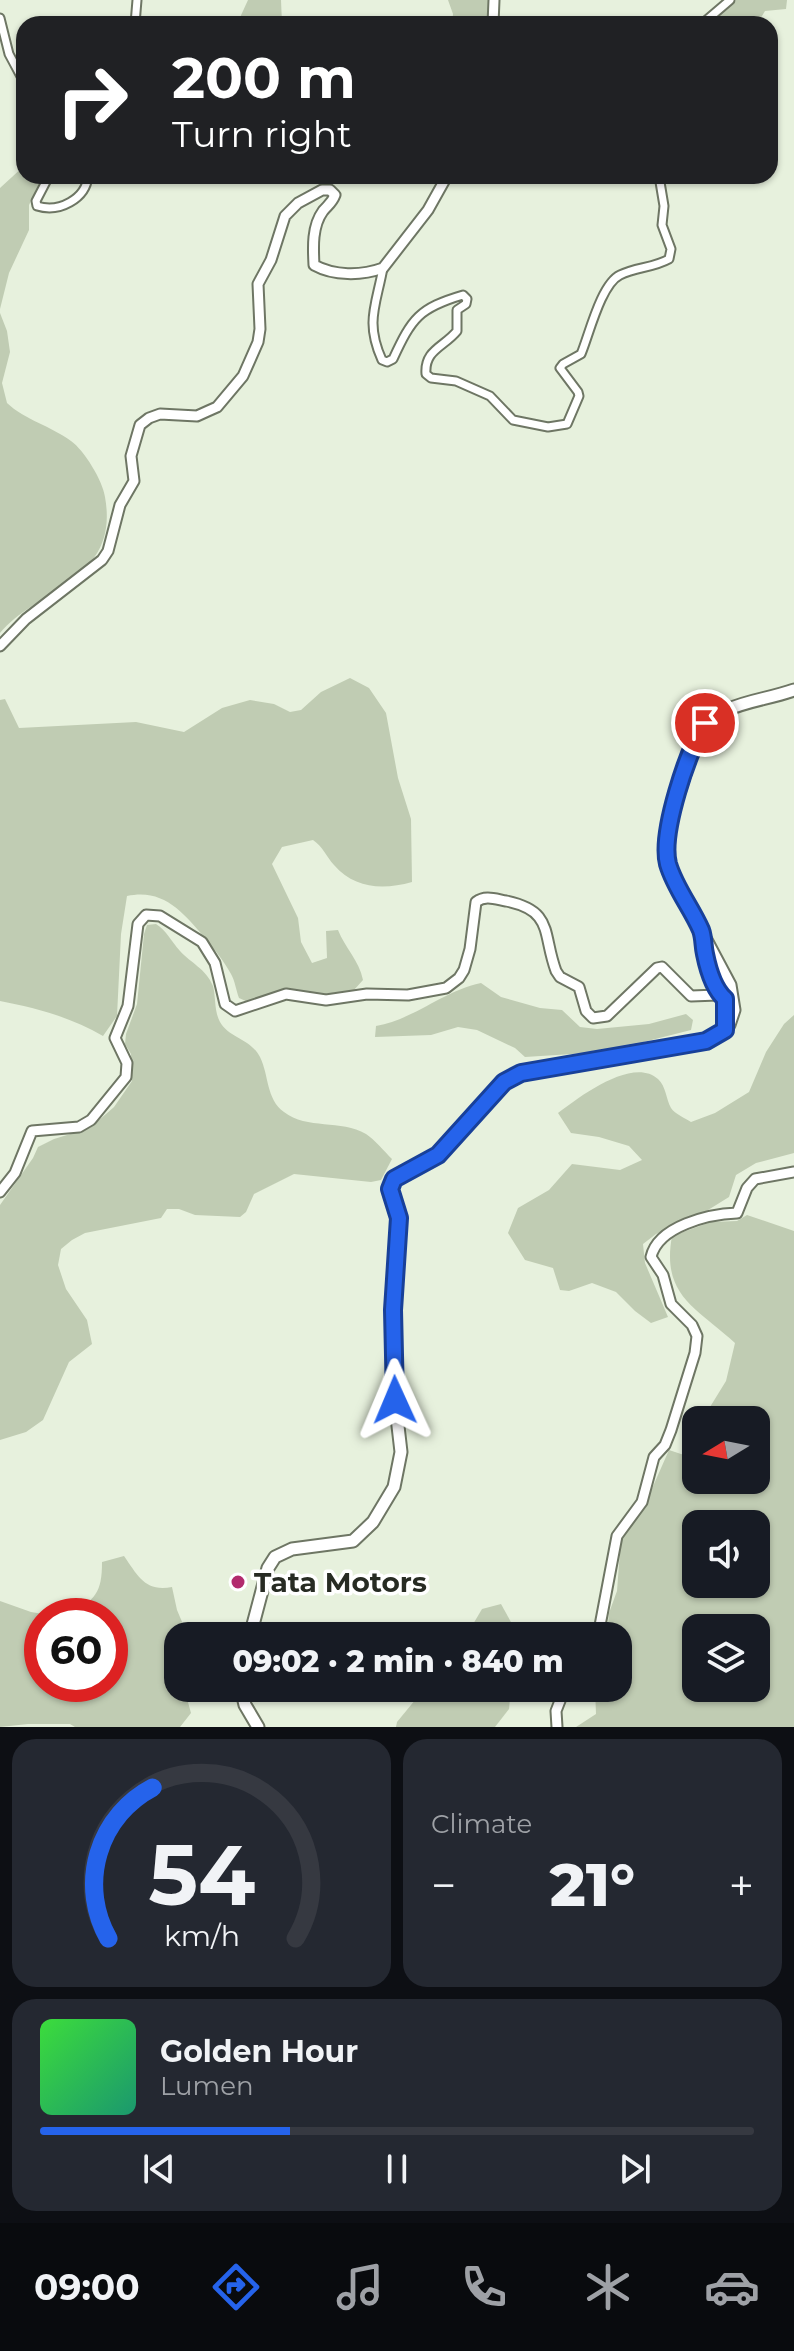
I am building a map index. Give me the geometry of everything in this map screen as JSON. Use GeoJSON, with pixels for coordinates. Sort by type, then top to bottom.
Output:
{"type":"FeatureCollection","features":[{"type":"Feature","properties":{"kind":"main road"},"geometry":{"type":"LineString","coordinates":[[254,1622],[268,1568],[275,1557],[292,1549],[353,1541],[373,1522],[394,1487],[401,1452],[394,1385],[393,1310],[399,1218],[390,1189],[394,1179],[438,1155],[504,1082],[521,1073],[706,1041],[725,1030],[734,1010],[730,985],[672,876],[665,845],[667,830],[697,736],[705,723],[722,710],[794,690]]}},
{"type":"Feature","properties":{"kind":"main road"},"geometry":{"type":"LineString","coordinates":[[244,1702],[258,1727]]}},
{"type":"Feature","properties":{"kind":"street"},"geometry":{"type":"LineString","coordinates":[[711,16],[730,0]]}},
{"type":"Feature","properties":{"kind":"street"},"geometry":{"type":"LineString","coordinates":[[0,18],[9,54],[16,67]]}},
{"type":"Feature","properties":{"kind":"street"},"geometry":{"type":"LineString","coordinates":[[45,184],[36,201],[37,206],[42,208],[69,203],[81,196],[87,184]]}},
{"type":"Feature","properties":{"kind":"street"},"geometry":{"type":"LineString","coordinates":[[443,184],[428,210],[383,268],[375,295],[372,323],[373,338],[382,360],[387,362],[393,359],[416,317],[428,308],[463,295],[467,299],[466,304],[457,310],[457,331],[432,351],[425,363],[426,374],[431,378],[456,381],[490,396],[513,420],[548,427],[567,424],[579,396],[560,368],[581,354],[607,283],[620,275],[655,267],[669,259],[671,249],[662,225],[664,206],[660,184]]}},
{"type":"Feature","properties":{"kind":"street"},"geometry":{"type":"LineString","coordinates":[[0,646],[26,619],[102,560],[108,551],[120,505],[134,481],[131,456],[140,425],[160,414],[197,416],[217,407],[243,376],[258,342],[258,284],[271,260],[285,216],[298,203],[322,190],[330,190],[335,195],[315,228],[314,265],[337,273],[383,268]]}},
{"type":"Feature","properties":{"kind":"street"},"geometry":{"type":"LineString","coordinates":[[0,1192],[15,1173],[32,1131],[68,1129],[85,1124],[126,1077],[127,1063],[115,1038],[128,1006],[138,924],[146,915],[160,916],[202,942],[215,963],[225,1004],[235,1011],[286,994],[321,1000],[367,994],[408,995],[446,988],[464,970],[474,927],[474,907],[484,897],[528,906],[538,914],[556,971],[579,987],[586,1011],[593,1018],[607,1016],[660,967],[667,969],[691,996],[722,997]]}},
{"type":"Feature","properties":{"kind":"street"},"geometry":{"type":"LineString","coordinates":[[703,933],[704,953],[718,992],[726,1003],[725,1030]]}},
{"type":"Feature","properties":{"kind":"street"},"geometry":{"type":"LineString","coordinates":[[601,1622],[617,1536],[642,1502],[654,1457],[665,1445],[671,1430],[695,1353],[697,1336],[692,1325],[671,1304],[663,1275],[651,1257],[653,1246],[673,1230],[709,1216],[737,1213],[747,1188],[755,1179],[794,1172]]}},
{"type":"Feature","properties":{"kind":"street"},"geometry":{"type":"LineString","coordinates":[[557,1727],[556,1711],[560,1702]]}},
{"type":"Feature","properties":{"kind":"green space"},"geometry":{"type":"Polygon","coordinates":[[[248,0],[281,0],[282,16],[241,16],[248,0]]]}},
{"type":"Feature","properties":{"kind":"green space"},"geometry":{"type":"Polygon","coordinates":[[[448,0],[490,0],[489,16],[453,14],[448,0]]]}},
{"type":"Feature","properties":{"kind":"green space"},"geometry":{"type":"Polygon","coordinates":[[[736,0],[787,0],[786,9],[765,11],[762,16],[717,16],[736,0]]]}},
{"type":"Feature","properties":{"kind":"green space"},"geometry":{"type":"Polygon","coordinates":[[[16,173],[16,184],[39,184],[29,205],[29,230],[9,273],[0,309],[0,188],[16,173]]]}},
{"type":"Feature","properties":{"kind":"green space"},"geometry":{"type":"Polygon","coordinates":[[[0,313],[10,352],[2,383],[7,403],[82,451],[103,490],[106,525],[100,547],[89,564],[73,579],[16,617],[0,633],[0,313]]]}},
{"type":"Feature","properties":{"kind":"green space"},"geometry":{"type":"Polygon","coordinates":[[[350,678],[369,688],[386,713],[398,778],[411,819],[412,882],[391,886],[360,883],[342,873],[313,840],[282,847],[272,864],[298,918],[301,942],[312,963],[327,958],[326,931],[338,930],[363,980],[354,990],[325,994],[288,989],[248,1002],[239,998],[225,964],[189,919],[162,899],[140,894],[127,896],[121,934],[117,1016],[103,1036],[53,1014],[0,1001],[0,700],[5,699],[19,728],[136,722],[184,732],[222,708],[250,700],[274,704],[290,712],[301,710],[321,692],[350,678]]]}},
{"type":"Feature","properties":{"kind":"green space"},"geometry":{"type":"Polygon","coordinates":[[[156,924],[210,980],[220,1022],[256,1051],[278,1107],[303,1121],[356,1129],[369,1136],[392,1159],[381,1180],[371,1182],[294,1174],[254,1194],[246,1212],[240,1217],[195,1215],[179,1209],[167,1209],[161,1218],[85,1233],[72,1240],[61,1249],[58,1265],[66,1289],[87,1320],[92,1344],[69,1362],[43,1420],[26,1432],[0,1440],[0,1205],[38,1147],[90,1128],[114,1107],[132,1081],[131,1054],[125,1044],[126,1034],[137,1004],[144,934],[147,925],[156,924]]]}},
{"type":"Feature","properties":{"kind":"green space"},"geometry":{"type":"Polygon","coordinates":[[[481,983],[501,997],[540,1008],[562,1010],[580,1027],[597,1029],[649,1024],[686,1014],[693,1020],[691,1030],[604,1052],[525,1057],[515,1048],[477,1030],[458,1027],[431,1035],[375,1037],[376,1026],[481,983]]]}},
{"type":"Feature","properties":{"kind":"green space"},"geometry":{"type":"Polygon","coordinates":[[[794,1015],[794,1153],[756,1163],[736,1175],[729,1197],[700,1215],[656,1234],[643,1244],[645,1263],[668,1317],[651,1323],[616,1292],[592,1283],[569,1291],[560,1290],[553,1268],[525,1260],[508,1233],[518,1208],[549,1190],[572,1164],[620,1170],[642,1160],[629,1146],[571,1133],[558,1113],[606,1081],[635,1072],[647,1073],[658,1079],[671,1108],[691,1122],[715,1113],[749,1092],[766,1052],[784,1024],[794,1015]]]}},
{"type":"Feature","properties":{"kind":"green space"},"geometry":{"type":"Polygon","coordinates":[[[747,1215],[794,1231],[794,1727],[576,1727],[596,1714],[596,1702],[632,1702],[632,1622],[608,1622],[609,1613],[617,1591],[621,1537],[643,1509],[669,1450],[682,1454],[682,1494],[770,1494],[770,1406],[711,1406],[726,1381],[735,1343],[685,1299],[672,1273],[672,1236],[711,1222],[737,1221],[747,1215]]]}},
{"type":"Feature","properties":{"kind":"green space"},"geometry":{"type":"Polygon","coordinates":[[[124,1556],[138,1576],[149,1585],[172,1587],[182,1622],[164,1622],[164,1702],[188,1702],[191,1713],[180,1727],[28,1724],[0,1727],[0,1601],[24,1610],[24,1702],[128,1702],[128,1598],[91,1598],[101,1581],[102,1562],[124,1556]]]}},
{"type":"Feature","properties":{"kind":"green space"},"geometry":{"type":"Polygon","coordinates":[[[501,1604],[511,1622],[474,1622],[482,1609],[501,1604]]]}},
{"type":"Feature","properties":{"kind":"green space"},"geometry":{"type":"Polygon","coordinates":[[[413,1702],[510,1702],[509,1709],[495,1727],[396,1727],[413,1702]]]}},
{"type":"Feature","properties":{"kind":"place","name":"Tata Motors"},"geometry":{"type":"Point","coordinates":[238,1582]}},
{"type":"Feature","properties":{"kind":"route"},"geometry":{"type":"LineString","coordinates":[[395,1400],[393,1310],[399,1218],[390,1189],[394,1179],[431,1161],[504,1082],[521,1073],[706,1041],[725,1030],[725,999],[718,992],[704,953],[703,933],[672,876],[665,845],[686,769],[697,736],[705,723]]}}]}
